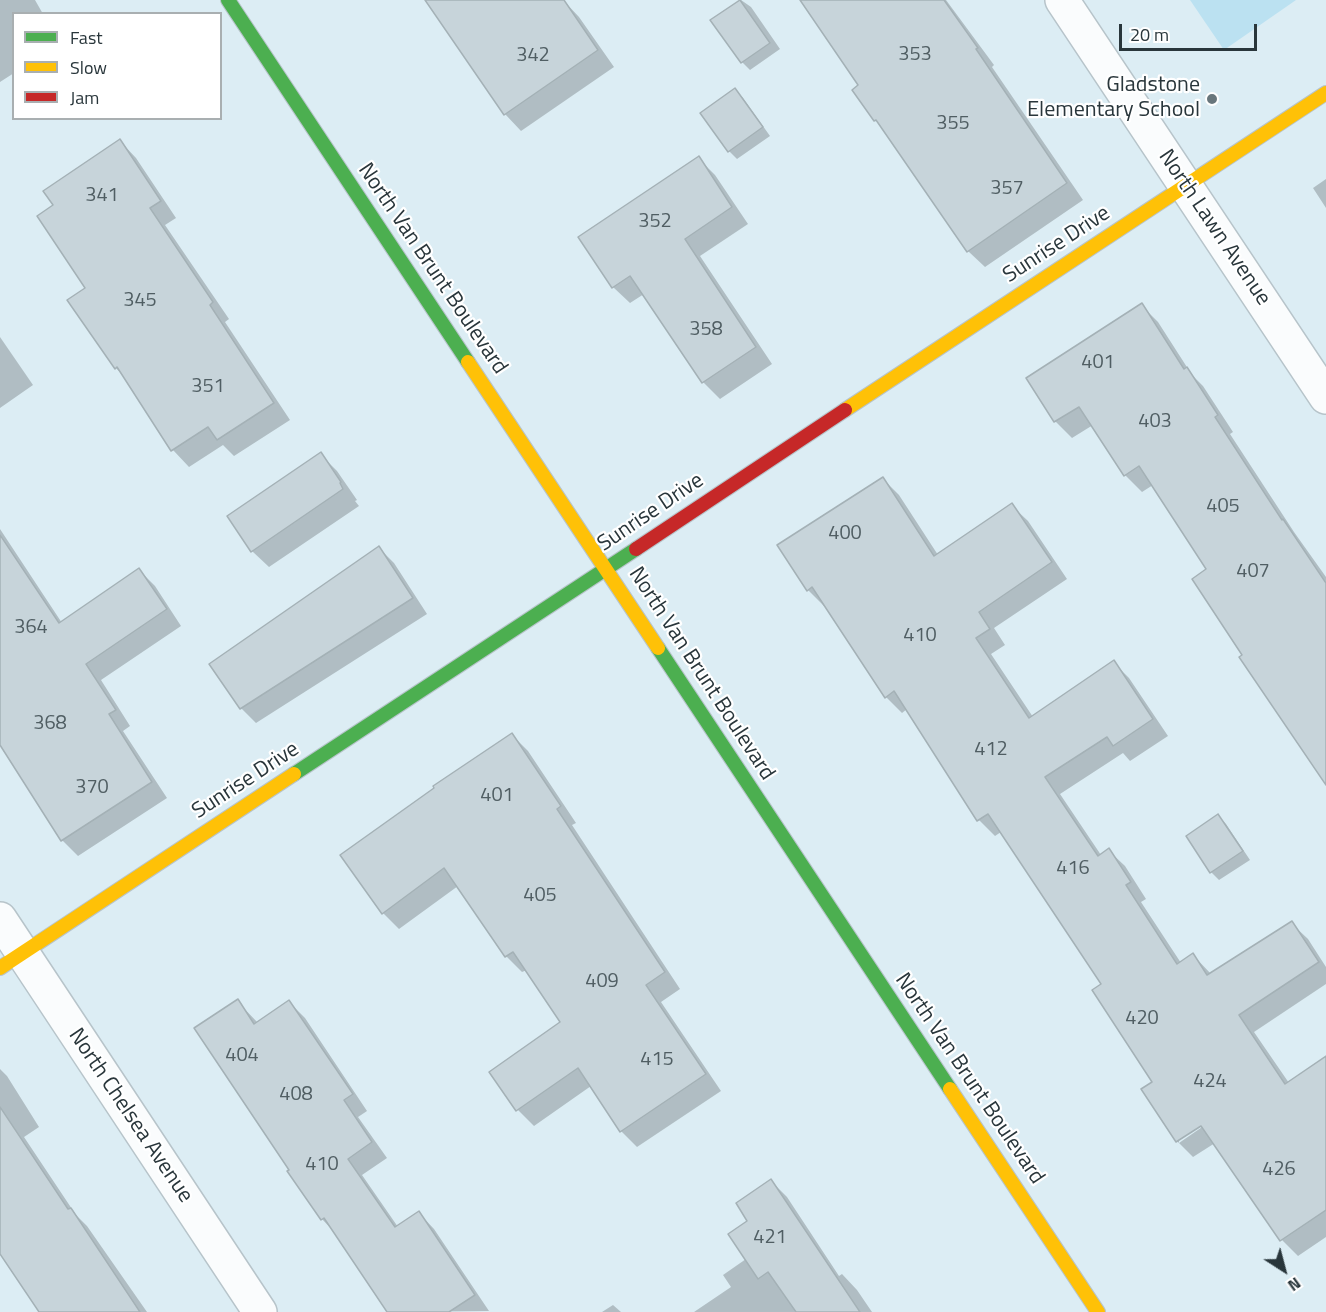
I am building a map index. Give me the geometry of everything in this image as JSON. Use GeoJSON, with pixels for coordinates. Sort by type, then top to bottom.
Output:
{"type":"FeatureCollection","features":[{"type":"Feature","properties":{"kind":"street","name":"North Van Brunt Boulevard"},"geometry":{"type":"LineString","coordinates":[[228,0],[1098,1312]]}},
{"type":"Feature","properties":{"kind":"street","name":"North Lawn Avenue"},"geometry":{"type":"LineString","coordinates":[[1062,0],[1326,397]]}},
{"type":"Feature","properties":{"kind":"street","name":"Sunrise Drive"},"geometry":{"type":"LineString","coordinates":[[11,961],[1326,93]]}},
{"type":"Feature","properties":{"kind":"street","name":"North Chelsea Avenue"},"geometry":{"type":"LineString","coordinates":[[0,920],[11,961],[260,1312]]}},
{"type":"Feature","properties":{"kind":"shaded area"},"geometry":{"type":"Polygon","coordinates":[[[1190,0],[1296,0],[1224,50],[1190,0]]]}},
{"type":"Feature","properties":{"kind":"building"},"geometry":{"type":"Polygon","coordinates":[[[425,0],[564,0],[598,50],[504,115],[425,0]]]}},
{"type":"Feature","properties":{"kind":"building"},"geometry":{"type":"Polygon","coordinates":[[[740,0],[770,43],[741,63],[710,20],[740,0]]]}},
{"type":"Feature","properties":{"kind":"building"},"geometry":{"type":"Polygon","coordinates":[[[800,0],[944,0],[1067,183],[967,252],[876,120],[874,121],[852,90],[858,85],[800,0]]]}},
{"type":"Feature","properties":{"kind":"building"},"geometry":{"type":"Polygon","coordinates":[[[735,88],[763,127],[728,152],[700,113],[735,88]]]}},
{"type":"Feature","properties":{"kind":"building"},"geometry":{"type":"Polygon","coordinates":[[[120,139],[161,201],[150,208],[213,302],[210,305],[274,403],[217,440],[208,427],[171,451],[117,367],[115,369],[67,300],[85,288],[37,216],[53,205],[43,191],[120,139]]]}},
{"type":"Feature","properties":{"kind":"building"},"geometry":{"type":"Polygon","coordinates":[[[699,156],[732,207],[685,239],[756,347],[702,383],[630,276],[612,288],[578,237],[699,156]]]}},
{"type":"Feature","properties":{"kind":"building"},"geometry":{"type":"Polygon","coordinates":[[[1142,303],[1184,369],[1187,367],[1218,415],[1215,417],[1326,583],[1326,785],[1239,657],[1242,655],[1192,579],[1206,569],[1139,466],[1124,476],[1079,407],[1054,422],[1026,378],[1142,303]]]}},
{"type":"Feature","properties":{"kind":"building"},"geometry":{"type":"Polygon","coordinates":[[[321,452],[341,482],[343,489],[251,552],[227,516],[321,452]]]}},
{"type":"Feature","properties":{"kind":"building"},"geometry":{"type":"Polygon","coordinates":[[[883,477],[934,556],[1012,503],[1052,562],[979,612],[990,629],[976,638],[1029,718],[1114,660],[1153,719],[1113,746],[1107,737],[1045,777],[1098,856],[1109,848],[1131,882],[1126,885],[1177,964],[1193,953],[1207,975],[1292,921],[1319,962],[1239,1015],[1285,1084],[1326,1056],[1326,1210],[1280,1241],[1201,1126],[1176,1142],[1141,1089],[1152,1082],[1092,990],[1101,984],[988,814],[977,821],[894,691],[885,698],[812,587],[807,591],[777,545],[883,477]]]}},
{"type":"Feature","properties":{"kind":"building"},"geometry":{"type":"Polygon","coordinates":[[[0,535],[59,623],[139,568],[167,609],[86,664],[116,710],[109,714],[152,782],[61,841],[0,745],[0,535]]]}},
{"type":"Feature","properties":{"kind":"building"},"geometry":{"type":"Polygon","coordinates":[[[379,546],[413,598],[240,709],[209,664],[379,546]]]}},
{"type":"Feature","properties":{"kind":"building"},"geometry":{"type":"Polygon","coordinates":[[[512,733],[561,806],[557,809],[665,972],[646,985],[706,1074],[620,1132],[578,1068],[516,1111],[489,1072],[560,1022],[513,952],[505,957],[444,868],[382,914],[340,855],[434,788],[433,786],[512,733]]]}},
{"type":"Feature","properties":{"kind":"building"},"geometry":{"type":"Polygon","coordinates":[[[1218,814],[1243,851],[1210,873],[1186,836],[1218,814]]]}},
{"type":"Feature","properties":{"kind":"building"},"geometry":{"type":"Polygon","coordinates":[[[238,999],[254,1024],[289,1000],[353,1094],[344,1100],[372,1142],[348,1159],[395,1227],[419,1211],[475,1295],[449,1312],[387,1312],[324,1218],[321,1220],[287,1171],[289,1170],[194,1028],[238,999]]]}},
{"type":"Feature","properties":{"kind":"building"},"geometry":{"type":"Polygon","coordinates":[[[0,1107],[140,1312],[39,1312],[0,1254],[0,1107]]]}},
{"type":"Feature","properties":{"kind":"building"},"geometry":{"type":"Polygon","coordinates":[[[771,1179],[860,1312],[796,1312],[768,1272],[758,1279],[728,1234],[747,1221],[736,1203],[771,1179]]]}},
{"type":"Feature","properties":{"kind":"traffic: fast"},"geometry":{"type":"LineString","coordinates":[[228,0],[468,362]]}},
{"type":"Feature","properties":{"kind":"traffic: fast"},"geometry":{"type":"LineString","coordinates":[[294,774],[636,549]]}},
{"type":"Feature","properties":{"kind":"traffic: fast"},"geometry":{"type":"LineString","coordinates":[[658,648],[950,1089]]}},
{"type":"Feature","properties":{"kind":"traffic: slow"},"geometry":{"type":"LineString","coordinates":[[845,410],[1326,93]]}},
{"type":"Feature","properties":{"kind":"traffic: slow"},"geometry":{"type":"LineString","coordinates":[[468,362],[658,648]]}},
{"type":"Feature","properties":{"kind":"traffic: slow"},"geometry":{"type":"LineString","coordinates":[[0,968],[294,774]]}},
{"type":"Feature","properties":{"kind":"traffic: slow"},"geometry":{"type":"LineString","coordinates":[[950,1089],[1098,1312]]}},
{"type":"Feature","properties":{"kind":"traffic: jam"},"geometry":{"type":"LineString","coordinates":[[636,549],[845,410]]}},
{"type":"Feature","properties":{"kind":"place","name":"Gladstone Elementary School"},"geometry":{"type":"Point","coordinates":[1212,99]}}]}
